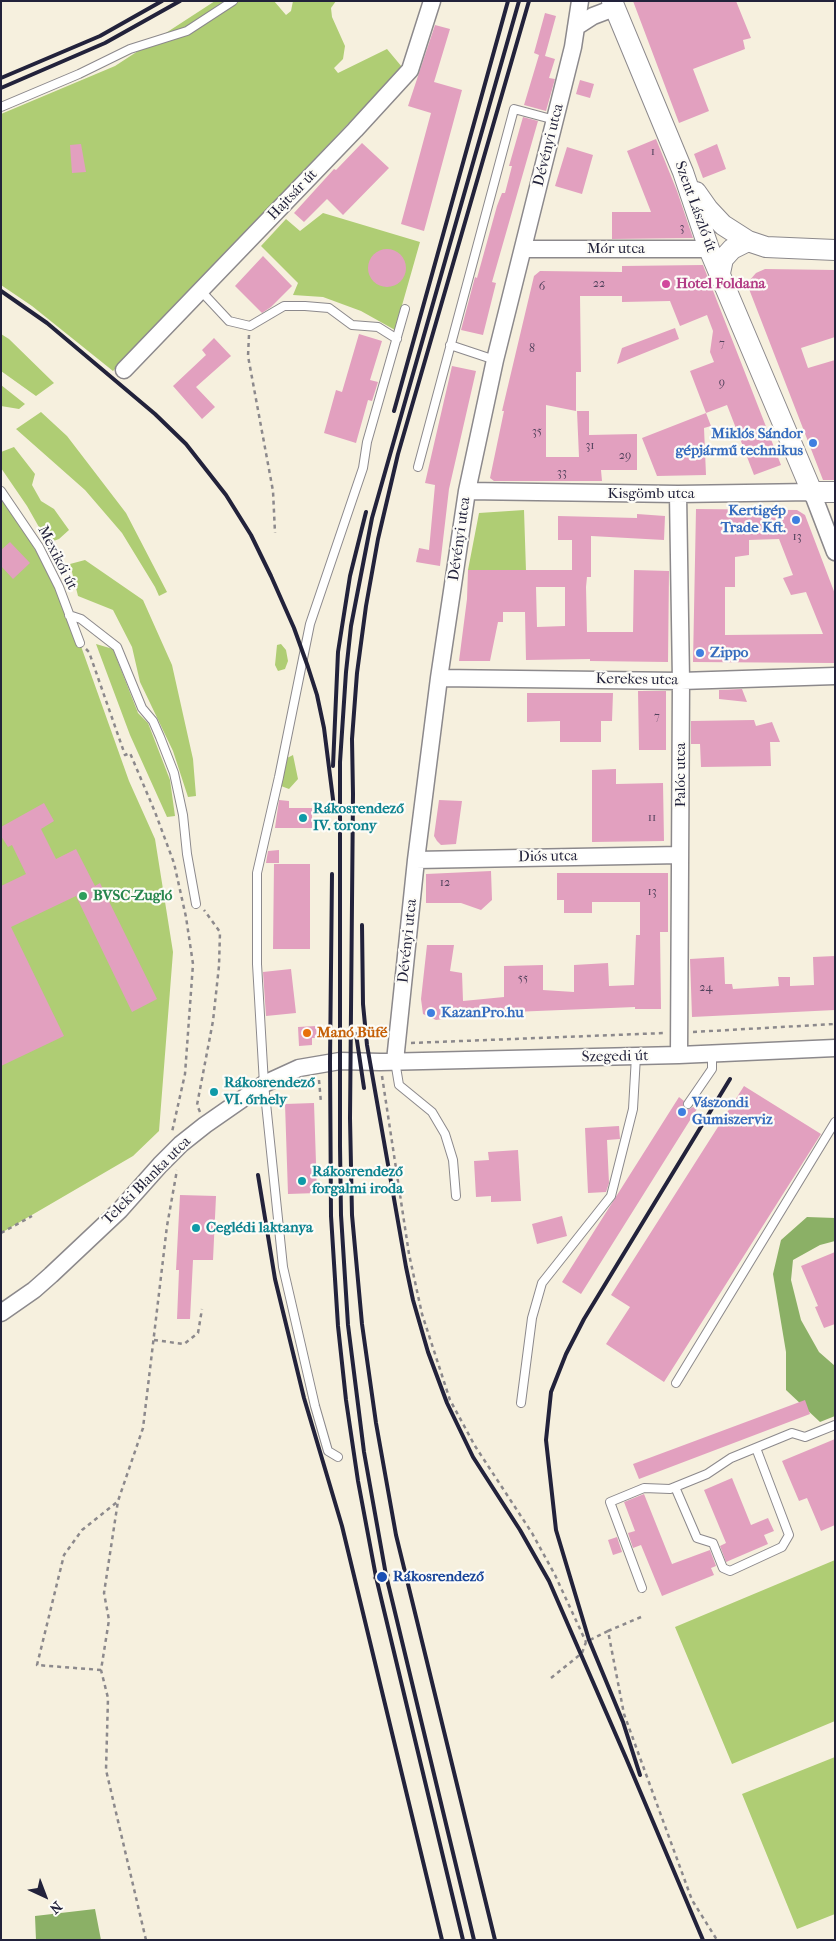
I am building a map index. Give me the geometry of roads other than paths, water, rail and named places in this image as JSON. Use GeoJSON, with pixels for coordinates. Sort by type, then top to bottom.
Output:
{"type":"FeatureCollection","features":[{"type":"Feature","properties":{"kind":"street","name":"Hajtsár út"},"geometry":{"type":"LineString","coordinates":[[124,370],[355,130],[410,70],[432,1]]}},
{"type":"Feature","properties":{"kind":"street","name":"Dévényi utca"},"geometry":{"type":"LineString","coordinates":[[388,1062],[397,1043],[416,860],[439,678],[466,491],[495,360],[573,47],[580,1]]}},
{"type":"Feature","properties":{"kind":"street"},"geometry":{"type":"LineString","coordinates":[[576,27],[613,5]]}},
{"type":"Feature","properties":{"kind":"street","name":"Szent László út"},"geometry":{"type":"LineString","coordinates":[[613,5],[683,172],[709,249],[812,492],[835,552]]}},
{"type":"Feature","properties":{"kind":"street"},"geometry":{"type":"LineString","coordinates":[[683,172],[708,209],[723,225],[748,241],[766,247],[835,250]]}},
{"type":"Feature","properties":{"kind":"street"},"geometry":{"type":"LineString","coordinates":[[720,273],[723,259],[732,249],[748,241]]}},
{"type":"Feature","properties":{"kind":"street","name":"Mór utca"},"geometry":{"type":"LineString","coordinates":[[522,249],[709,249]]}},
{"type":"Feature","properties":{"kind":"street","name":"Kisgömb utca"},"geometry":{"type":"LineString","coordinates":[[466,491],[678,494],[835,492]]}},
{"type":"Feature","properties":{"kind":"street","name":"Palóc utca"},"geometry":{"type":"LineString","coordinates":[[678,494],[681,681],[679,1055]]}},
{"type":"Feature","properties":{"kind":"street","name":"Kerekes utca"},"geometry":{"type":"LineString","coordinates":[[439,678],[681,681],[835,676]]}},
{"type":"Feature","properties":{"kind":"street","name":"Diós utca"},"geometry":{"type":"LineString","coordinates":[[416,860],[680,855]]}},
{"type":"Feature","properties":{"kind":"street","name":"Szegedi út"},"geometry":{"type":"LineString","coordinates":[[388,1062],[712,1054],[835,1048]]}},
{"type":"Feature","properties":{"kind":"street","name":"Teleki Blanka utca"},"geometry":{"type":"LineString","coordinates":[[1,1314],[52,1275],[120,1210],[160,1165],[176,1140],[205,1125],[264,1084],[299,1068],[340,1061],[388,1062]]}},
{"type":"Feature","properties":{"kind":"lane"},"geometry":{"type":"LineString","coordinates":[[1,107],[79,74],[130,49],[187,31],[234,1]]}},
{"type":"Feature","properties":{"kind":"lane"},"geometry":{"type":"LineString","coordinates":[[418,467],[514,109],[555,120]]}},
{"type":"Feature","properties":{"kind":"lane"},"geometry":{"type":"LineString","coordinates":[[200,290],[229,321],[250,326],[284,306],[330,308],[352,325],[378,327],[397,339]]}},
{"type":"Feature","properties":{"kind":"lane"},"geometry":{"type":"LineString","coordinates":[[338,1457],[328,1452],[315,1406],[282,1267],[264,1084],[257,964],[257,873],[279,778],[310,624],[363,468],[367,442],[405,308]]}},
{"type":"Feature","properties":{"kind":"lane"},"geometry":{"type":"LineString","coordinates":[[450,345],[495,360]]}},
{"type":"Feature","properties":{"kind":"lane","name":"Mexikói út"},"geometry":{"type":"LineString","coordinates":[[1,491],[38,547],[59,587],[80,643]]}},
{"type":"Feature","properties":{"kind":"lane"},"geometry":{"type":"LineString","coordinates":[[70,615],[81,619],[117,647],[142,708],[153,721],[176,781],[196,904]]}},
{"type":"Feature","properties":{"kind":"lane"},"geometry":{"type":"LineString","coordinates":[[688,1104],[712,1069],[712,1054]]}},
{"type":"Feature","properties":{"kind":"lane"},"geometry":{"type":"LineString","coordinates":[[522,1403],[532,1318],[542,1283],[611,1196],[633,1109],[636,1056]]}},
{"type":"Feature","properties":{"kind":"lane"},"geometry":{"type":"LineString","coordinates":[[388,1062],[399,1085],[432,1112],[445,1134],[453,1160],[456,1196]]}},
{"type":"Feature","properties":{"kind":"lane"},"geometry":{"type":"LineString","coordinates":[[676,1383],[835,1122]]}},
{"type":"Feature","properties":{"kind":"lane"},"geometry":{"type":"LineString","coordinates":[[642,1588],[610,1502],[644,1488],[670,1489],[707,1474],[731,1458],[792,1433],[805,1436],[835,1425]]}},
{"type":"Feature","properties":{"kind":"lane"},"geometry":{"type":"LineString","coordinates":[[675,1487],[697,1538],[713,1543],[723,1568],[730,1571],[782,1547],[789,1536],[756,1448]]}},
{"type":"Feature","properties":{"kind":"railway"},"geometry":{"type":"LineString","coordinates":[[1,78],[100,36],[162,1]]}},
{"type":"Feature","properties":{"kind":"railway"},"geometry":{"type":"LineString","coordinates":[[1,88],[105,43],[180,1]]}},
{"type":"Feature","properties":{"kind":"railway"},"geometry":{"type":"LineString","coordinates":[[394,411],[508,1]]}},
{"type":"Feature","properties":{"kind":"railway"},"geometry":{"type":"LineString","coordinates":[[474,1940],[386,1575],[364,1452],[348,1325],[341,1215],[340,1146],[340,762],[351,626],[372,518],[519,1]]}},
{"type":"Feature","properties":{"kind":"railway"},"geometry":{"type":"LineString","coordinates":[[495,1940],[396,1535],[376,1423],[362,1324],[352,1215],[350,1118],[352,739],[357,673],[366,606],[378,539],[398,454],[529,1]]}},
{"type":"Feature","properties":{"kind":"railway"},"geometry":{"type":"LineString","coordinates":[[1,291],[47,323],[155,414],[186,444],[226,495],[251,535],[271,576],[294,628],[308,667],[317,695],[324,728],[334,807]]}},
{"type":"Feature","properties":{"kind":"railway"},"geometry":{"type":"LineString","coordinates":[[333,766],[338,652],[350,576],[366,512]]}},
{"type":"Feature","properties":{"kind":"railway"},"geometry":{"type":"LineString","coordinates":[[332,874],[331,1216],[338,1326],[346,1400],[358,1481],[376,1577],[463,1940]]}},
{"type":"Feature","properties":{"kind":"railway"},"geometry":{"type":"LineString","coordinates":[[362,925],[363,1004],[367,1045],[406,1267],[428,1352],[447,1403],[473,1457],[520,1530],[549,1581],[703,1940]]}},
{"type":"Feature","properties":{"kind":"railway"},"geometry":{"type":"LineString","coordinates":[[356,1034],[364,1088]]}},
{"type":"Feature","properties":{"kind":"railway"},"geometry":{"type":"LineString","coordinates":[[640,1775],[623,1722],[589,1640],[556,1530],[546,1440],[551,1392],[566,1354],[584,1319],[730,1079]]}},
{"type":"Feature","properties":{"kind":"railway"},"geometry":{"type":"LineString","coordinates":[[258,1175],[275,1279],[304,1398],[342,1526],[442,1940]]}},
{"type":"Feature","properties":{"kind":"place","name":"Hotel Foldana"},"geometry":{"type":"Point","coordinates":[666,284]}},
{"type":"Feature","properties":{"kind":"place","name":"Miklós Sándor gépjármű technikus"},"geometry":{"type":"Point","coordinates":[813,443]}},
{"type":"Feature","properties":{"kind":"place","name":"Kertigép Trade Kft."},"geometry":{"type":"Point","coordinates":[796,520]}},
{"type":"Feature","properties":{"kind":"place","name":"Zippo"},"geometry":{"type":"Point","coordinates":[700,653]}},
{"type":"Feature","properties":{"kind":"place","name":"Rákosrendező IV. torony"},"geometry":{"type":"Point","coordinates":[303,818]}},
{"type":"Feature","properties":{"kind":"place","name":"BVSC-Zugló"},"geometry":{"type":"Point","coordinates":[83,896]}},
{"type":"Feature","properties":{"kind":"place","name":"KazanPro.hu"},"geometry":{"type":"Point","coordinates":[431,1013]}},
{"type":"Feature","properties":{"kind":"place","name":"Manó Büfé"},"geometry":{"type":"Point","coordinates":[307,1033]}},
{"type":"Feature","properties":{"kind":"place","name":"Rákosrendező VI. őrhely"},"geometry":{"type":"Point","coordinates":[214,1092]}},
{"type":"Feature","properties":{"kind":"place","name":"Vászondi Gumiszerviz"},"geometry":{"type":"Point","coordinates":[682,1112]}},
{"type":"Feature","properties":{"kind":"place","name":"Rákosrendező forgalmi iroda"},"geometry":{"type":"Point","coordinates":[302,1181]}},
{"type":"Feature","properties":{"kind":"place","name":"Ceglédi laktanya"},"geometry":{"type":"Point","coordinates":[196,1228]}},
{"type":"Feature","properties":{"kind":"place","name":"Rákosrendező"},"geometry":{"type":"Point","coordinates":[382,1577]}}]}
